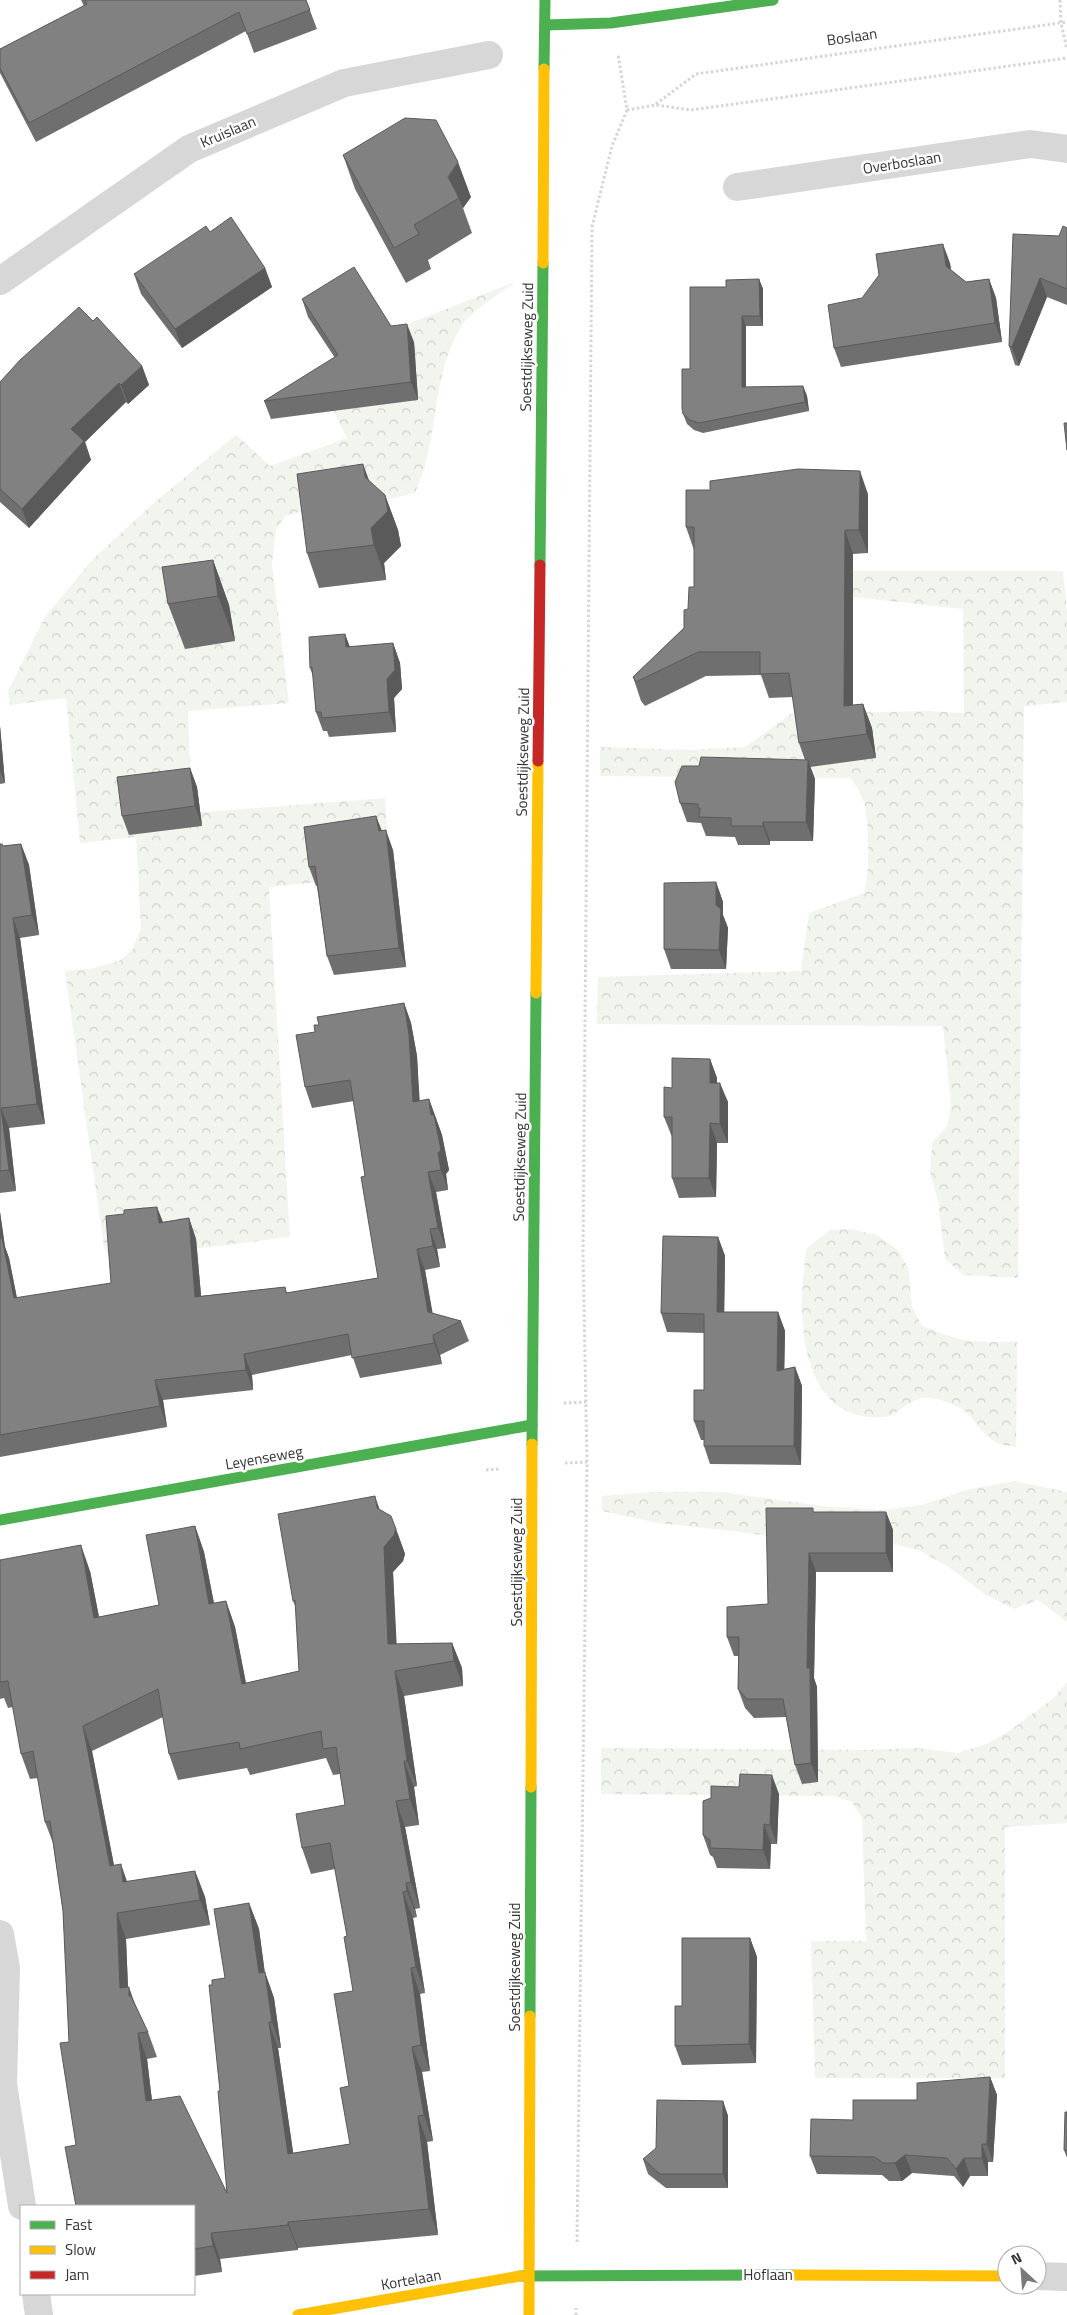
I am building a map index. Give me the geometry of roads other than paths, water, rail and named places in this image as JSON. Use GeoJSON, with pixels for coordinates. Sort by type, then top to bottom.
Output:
{"type":"FeatureCollection","features":[{"type":"Feature","properties":{"kind":"main road","name":"Soestdijkseweg Zuid"},"geometry":{"type":"LineString","coordinates":[[529,2315],[532,1424],[545,0]]}},
{"type":"Feature","properties":{"kind":"main road"},"geometry":{"type":"LineString","coordinates":[[545,25],[611,22],[773,0]]}},
{"type":"Feature","properties":{"kind":"main road","name":"Leyenseweg"},"geometry":{"type":"LineString","coordinates":[[0,1520],[532,1424]]}},
{"type":"Feature","properties":{"kind":"main road","name":"Hoflaan"},"geometry":{"type":"LineString","coordinates":[[529,2274],[997,2276]]}},
{"type":"Feature","properties":{"kind":"main road","name":"Kortelaan"},"geometry":{"type":"LineString","coordinates":[[298,2315],[529,2274]]}},
{"type":"Feature","properties":{"kind":"street","name":"Kruislaan"},"geometry":{"type":"LineString","coordinates":[[0,281],[189,149],[344,83],[489,55]]}},
{"type":"Feature","properties":{"kind":"street","name":"Overboslaan"},"geometry":{"type":"LineString","coordinates":[[737,188],[1030,144],[1067,149]]}},
{"type":"Feature","properties":{"kind":"street"},"geometry":{"type":"LineString","coordinates":[[0,1934],[6,1968],[3,2084],[22,2205]]}},
{"type":"Feature","properties":{"kind":"street"},"geometry":{"type":"LineString","coordinates":[[1047,2276],[1067,2276]]}},
{"type":"Feature","properties":{"kind":"street"},"geometry":{"type":"LineString","coordinates":[[36,2295],[39,2315]]}}]}
